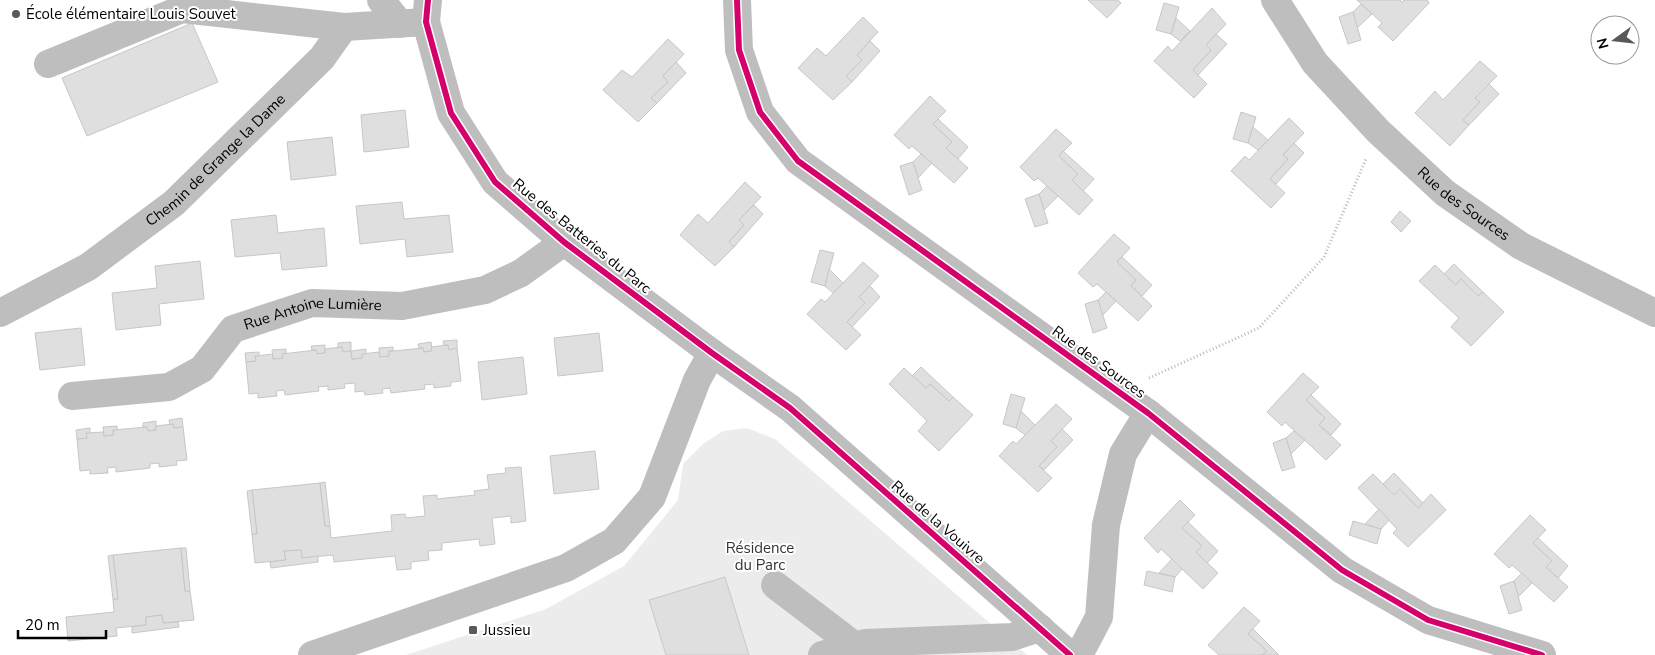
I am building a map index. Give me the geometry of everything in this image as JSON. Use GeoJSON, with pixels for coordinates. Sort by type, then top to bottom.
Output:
{"type":"FeatureCollection","features":[{"type":"Feature","properties":{"kind":"street"},"geometry":{"type":"LineString","coordinates":[[294,0],[312,23]]}},
{"type":"Feature","properties":{"kind":"street"},"geometry":{"type":"LineString","coordinates":[[381,0],[418,15]]}},
{"type":"Feature","properties":{"kind":"street","name":"Rue des Sources"},"geometry":{"type":"LineString","coordinates":[[737,0],[739,50],[760,112],[798,161],[1148,412],[1342,570],[1428,620],[1542,655]]}},
{"type":"Feature","properties":{"kind":"street","name":"Rue des Sources"},"geometry":{"type":"LineString","coordinates":[[1275,0],[1315,63],[1378,131],[1445,193],[1521,246],[1655,313]]}},
{"type":"Feature","properties":{"kind":"street"},"geometry":{"type":"LineString","coordinates":[[48,64],[182,9],[344,27],[418,15]]}},
{"type":"Feature","properties":{"kind":"street","name":"Rue des Batteries du Parc"},"geometry":{"type":"LineString","coordinates":[[418,15],[452,113],[495,182],[564,242],[712,353],[790,408]]}},
{"type":"Feature","properties":{"kind":"street","name":"Chemin de Grange la Dame"},"geometry":{"type":"LineString","coordinates":[[0,313],[88,267],[174,202],[322,58],[344,27]]}},
{"type":"Feature","properties":{"kind":"street","name":"Rue Antoine Lumière"},"geometry":{"type":"LineString","coordinates":[[72,396],[169,387],[202,369],[233,329],[312,304],[402,306],[485,290],[521,273],[564,242]]}},
{"type":"Feature","properties":{"kind":"street"},"geometry":{"type":"LineString","coordinates":[[312,655],[566,568],[614,541],[652,497],[697,380],[712,353]]}},
{"type":"Feature","properties":{"kind":"street","name":"Rue de la Vouivre"},"geometry":{"type":"LineString","coordinates":[[790,408],[1070,655]]}},
{"type":"Feature","properties":{"kind":"street","name":"Rue des Sources"},"geometry":{"type":"LineString","coordinates":[[1079,655],[1099,617],[1106,526],[1123,454],[1148,412]]}},
{"type":"Feature","properties":{"kind":"street"},"geometry":{"type":"LineString","coordinates":[[775,585],[857,650]]}},
{"type":"Feature","properties":{"kind":"street"},"geometry":{"type":"LineString","coordinates":[[822,655],[857,650],[866,643],[1012,637],[1040,628]]}},
{"type":"Feature","properties":{"kind":"path"},"geometry":{"type":"LineString","coordinates":[[1119,392],[1259,328],[1324,257],[1378,131]]}},
{"type":"Feature","properties":{"kind":"green space","name":"Résidence du Parc"},"geometry":{"type":"Polygon","coordinates":[[[747,428],[775,439],[1027,655],[406,655],[546,609],[624,566],[678,500],[683,464],[703,444],[723,431],[747,428]]]}},
{"type":"Feature","properties":{"kind":"building"},"geometry":{"type":"Polygon","coordinates":[[[1088,0],[1118,0],[1121,3],[1107,18],[1088,0]]]}},
{"type":"Feature","properties":{"kind":"building"},"geometry":{"type":"Polygon","coordinates":[[[1357,0],[1400,0],[1402,2],[1404,0],[1427,0],[1429,3],[1393,41],[1378,27],[1382,23],[1357,0]]]}},
{"type":"Feature","properties":{"kind":"building"},"geometry":{"type":"Polygon","coordinates":[[[1164,3],[1179,7],[1171,34],[1156,30],[1164,3]]]}},
{"type":"Feature","properties":{"kind":"building"},"geometry":{"type":"Polygon","coordinates":[[[1361,4],[1372,14],[1357,28],[1353,12],[1361,4]]]}},
{"type":"Feature","properties":{"kind":"building"},"geometry":{"type":"Polygon","coordinates":[[[1212,8],[1226,24],[1206,45],[1211,50],[1193,70],[1207,84],[1194,98],[1154,61],[1168,46],[1172,51],[1212,8]]]}},
{"type":"Feature","properties":{"kind":"building"},"geometry":{"type":"Polygon","coordinates":[[[1353,12],[1361,40],[1348,44],[1339,17],[1353,12]]]}},
{"type":"Feature","properties":{"kind":"building"},"geometry":{"type":"Polygon","coordinates":[[[863,17],[878,32],[857,55],[862,60],[846,76],[852,82],[833,100],[798,68],[817,48],[826,56],[863,17]]]}},
{"type":"Feature","properties":{"kind":"building"},"geometry":{"type":"Polygon","coordinates":[[[1176,18],[1190,31],[1180,41],[1171,34],[1176,18]]]}},
{"type":"Feature","properties":{"kind":"building"},"geometry":{"type":"Polygon","coordinates":[[[192,23],[218,82],[87,136],[62,78],[192,23]]]}},
{"type":"Feature","properties":{"kind":"building"},"geometry":{"type":"Polygon","coordinates":[[[1216,34],[1227,44],[1198,75],[1193,70],[1211,50],[1206,45],[1216,34]]]}},
{"type":"Feature","properties":{"kind":"building"},"geometry":{"type":"Polygon","coordinates":[[[668,39],[684,54],[663,76],[668,82],[651,98],[657,103],[638,122],[603,90],[622,70],[632,77],[668,39]]]}},
{"type":"Feature","properties":{"kind":"building"},"geometry":{"type":"Polygon","coordinates":[[[870,41],[880,51],[852,82],[846,76],[862,60],[857,55],[870,41]]]}},
{"type":"Feature","properties":{"kind":"building"},"geometry":{"type":"Polygon","coordinates":[[[1480,61],[1497,76],[1475,98],[1480,102],[1463,120],[1469,125],[1450,146],[1415,113],[1435,91],[1443,100],[1480,61]]]}},
{"type":"Feature","properties":{"kind":"building"},"geometry":{"type":"Polygon","coordinates":[[[676,62],[686,73],[657,103],[651,98],[668,82],[663,76],[676,62]]]}},
{"type":"Feature","properties":{"kind":"building"},"geometry":{"type":"Polygon","coordinates":[[[1489,84],[1499,94],[1469,125],[1463,120],[1480,102],[1475,98],[1489,84]]]}},
{"type":"Feature","properties":{"kind":"building"},"geometry":{"type":"Polygon","coordinates":[[[930,96],[946,111],[933,124],[952,142],[946,148],[968,168],[954,183],[912,146],[909,149],[894,135],[930,96]]]}},
{"type":"Feature","properties":{"kind":"building"},"geometry":{"type":"Polygon","coordinates":[[[405,110],[409,147],[364,152],[361,115],[405,110]]]}},
{"type":"Feature","properties":{"kind":"building"},"geometry":{"type":"Polygon","coordinates":[[[1241,112],[1256,117],[1248,143],[1233,139],[1241,112]]]}},
{"type":"Feature","properties":{"kind":"building"},"geometry":{"type":"Polygon","coordinates":[[[1289,118],[1304,133],[1283,155],[1288,159],[1270,179],[1285,193],[1271,208],[1231,171],[1245,156],[1249,160],[1289,118]]]}},
{"type":"Feature","properties":{"kind":"building"},"geometry":{"type":"Polygon","coordinates":[[[938,119],[968,147],[958,159],[946,148],[952,142],[933,124],[938,119]]]}},
{"type":"Feature","properties":{"kind":"building"},"geometry":{"type":"Polygon","coordinates":[[[1253,127],[1268,140],[1258,150],[1248,143],[1253,127]]]}},
{"type":"Feature","properties":{"kind":"building"},"geometry":{"type":"Polygon","coordinates":[[[1056,129],[1072,143],[1059,156],[1078,174],[1072,180],[1093,200],[1079,215],[1038,178],[1034,181],[1020,167],[1056,129]]]}},
{"type":"Feature","properties":{"kind":"building"},"geometry":{"type":"Polygon","coordinates":[[[332,137],[336,175],[291,180],[287,142],[332,137]]]}},
{"type":"Feature","properties":{"kind":"building"},"geometry":{"type":"Polygon","coordinates":[[[1294,143],[1304,153],[1276,184],[1270,179],[1288,159],[1283,155],[1294,143]]]}},
{"type":"Feature","properties":{"kind":"building"},"geometry":{"type":"Polygon","coordinates":[[[1063,151],[1094,179],[1083,191],[1072,180],[1078,174],[1059,156],[1063,151]]]}},
{"type":"Feature","properties":{"kind":"building"},"geometry":{"type":"Polygon","coordinates":[[[921,154],[932,163],[918,178],[913,162],[921,154]]]}},
{"type":"Feature","properties":{"kind":"building"},"geometry":{"type":"Polygon","coordinates":[[[913,162],[922,190],[909,195],[900,166],[913,162]]]}},
{"type":"Feature","properties":{"kind":"building"},"geometry":{"type":"Polygon","coordinates":[[[745,182],[761,197],[739,220],[744,225],[729,242],[734,247],[715,266],[680,235],[698,214],[708,223],[745,182]]]}},
{"type":"Feature","properties":{"kind":"building"},"geometry":{"type":"Polygon","coordinates":[[[1047,186],[1058,196],[1044,210],[1039,194],[1047,186]]]}},
{"type":"Feature","properties":{"kind":"building"},"geometry":{"type":"Polygon","coordinates":[[[1039,194],[1048,223],[1035,227],[1025,199],[1039,194]]]}},
{"type":"Feature","properties":{"kind":"building"},"geometry":{"type":"Polygon","coordinates":[[[402,202],[404,219],[449,215],[453,252],[407,257],[405,239],[360,244],[356,206],[402,202]]]}},
{"type":"Feature","properties":{"kind":"building"},"geometry":{"type":"Polygon","coordinates":[[[754,205],[763,214],[734,247],[729,242],[744,225],[739,220],[754,205]]]}},
{"type":"Feature","properties":{"kind":"building"},"geometry":{"type":"Polygon","coordinates":[[[1400,211],[1411,221],[1401,232],[1391,222],[1400,211]]]}},
{"type":"Feature","properties":{"kind":"building"},"geometry":{"type":"Polygon","coordinates":[[[276,215],[278,233],[324,228],[327,266],[282,270],[280,253],[235,257],[231,220],[276,215]]]}},
{"type":"Feature","properties":{"kind":"building"},"geometry":{"type":"Polygon","coordinates":[[[1114,234],[1130,248],[1117,262],[1136,280],[1131,286],[1152,306],[1138,321],[1097,284],[1093,287],[1078,273],[1114,234]]]}},
{"type":"Feature","properties":{"kind":"building"},"geometry":{"type":"Polygon","coordinates":[[[820,250],[834,253],[825,286],[811,282],[820,250]]]}},
{"type":"Feature","properties":{"kind":"building"},"geometry":{"type":"Polygon","coordinates":[[[1122,257],[1152,285],[1142,296],[1131,286],[1136,280],[1117,262],[1122,257]]]}},
{"type":"Feature","properties":{"kind":"building"},"geometry":{"type":"Polygon","coordinates":[[[200,261],[204,299],[159,304],[161,325],[116,330],[112,293],[157,288],[155,266],[200,261]]]}},
{"type":"Feature","properties":{"kind":"building"},"geometry":{"type":"Polygon","coordinates":[[[863,262],[879,276],[859,297],[865,303],[847,322],[861,335],[846,350],[807,314],[821,299],[825,302],[863,262]]]}},
{"type":"Feature","properties":{"kind":"building"},"geometry":{"type":"Polygon","coordinates":[[[1454,264],[1483,292],[1478,296],[1461,279],[1456,285],[1444,274],[1454,264]]]}},
{"type":"Feature","properties":{"kind":"building"},"geometry":{"type":"Polygon","coordinates":[[[1435,265],[1456,285],[1461,279],[1478,296],[1483,292],[1504,312],[1471,346],[1451,327],[1459,318],[1419,281],[1435,265]]]}},
{"type":"Feature","properties":{"kind":"building"},"geometry":{"type":"Polygon","coordinates":[[[829,269],[843,283],[833,293],[825,286],[829,269]]]}},
{"type":"Feature","properties":{"kind":"building"},"geometry":{"type":"Polygon","coordinates":[[[870,286],[880,297],[852,327],[847,322],[865,303],[859,297],[870,286]]]}},
{"type":"Feature","properties":{"kind":"building"},"geometry":{"type":"Polygon","coordinates":[[[1106,292],[1116,301],[1102,316],[1098,300],[1106,292]]]}},
{"type":"Feature","properties":{"kind":"building"},"geometry":{"type":"Polygon","coordinates":[[[1098,300],[1107,328],[1093,333],[1085,304],[1098,300]]]}},
{"type":"Feature","properties":{"kind":"building"},"geometry":{"type":"Polygon","coordinates":[[[81,328],[85,365],[40,370],[35,333],[81,328]]]}},
{"type":"Feature","properties":{"kind":"building"},"geometry":{"type":"Polygon","coordinates":[[[599,333],[603,371],[558,376],[554,338],[599,333]]]}},
{"type":"Feature","properties":{"kind":"building"},"geometry":{"type":"Polygon","coordinates":[[[457,340],[457,348],[449,350],[448,345],[444,345],[443,341],[457,340]]]}},
{"type":"Feature","properties":{"kind":"building"},"geometry":{"type":"Polygon","coordinates":[[[351,342],[351,351],[343,352],[342,347],[338,348],[338,343],[351,342]]]}},
{"type":"Feature","properties":{"kind":"building"},"geometry":{"type":"Polygon","coordinates":[[[431,342],[432,351],[424,352],[423,348],[419,348],[418,344],[431,342]]]}},
{"type":"Feature","properties":{"kind":"building"},"geometry":{"type":"Polygon","coordinates":[[[325,345],[325,353],[317,354],[316,350],[312,350],[311,346],[325,345]]]}},
{"type":"Feature","properties":{"kind":"building"},"geometry":{"type":"Polygon","coordinates":[[[448,345],[449,350],[457,348],[461,381],[451,382],[451,386],[434,388],[434,384],[424,385],[425,389],[391,393],[390,388],[382,389],[383,393],[365,395],[364,391],[355,392],[355,383],[344,384],[345,388],[328,390],[328,386],[318,387],[319,391],[285,395],[284,390],[276,391],[277,396],[258,398],[258,393],[249,394],[246,362],[256,361],[255,356],[273,354],[273,359],[283,358],[282,354],[316,350],[317,354],[325,353],[325,349],[342,347],[343,352],[351,351],[352,359],[362,358],[362,354],[379,352],[380,357],[389,356],[389,351],[423,348],[424,352],[432,351],[431,347],[448,345]]]}},
{"type":"Feature","properties":{"kind":"building"},"geometry":{"type":"Polygon","coordinates":[[[393,347],[393,351],[389,351],[389,356],[380,357],[379,348],[393,347]]]}},
{"type":"Feature","properties":{"kind":"building"},"geometry":{"type":"Polygon","coordinates":[[[286,349],[286,353],[282,354],[283,358],[273,359],[272,350],[286,349]]]}},
{"type":"Feature","properties":{"kind":"building"},"geometry":{"type":"Polygon","coordinates":[[[366,349],[366,354],[362,354],[362,358],[352,359],[351,351],[366,349]]]}},
{"type":"Feature","properties":{"kind":"building"},"geometry":{"type":"Polygon","coordinates":[[[259,352],[259,356],[255,356],[256,361],[246,362],[245,353],[259,352]]]}},
{"type":"Feature","properties":{"kind":"building"},"geometry":{"type":"Polygon","coordinates":[[[523,357],[527,394],[482,400],[478,362],[523,357]]]}},
{"type":"Feature","properties":{"kind":"building"},"geometry":{"type":"Polygon","coordinates":[[[921,367],[953,397],[949,401],[930,384],[926,388],[912,376],[921,367]]]}},
{"type":"Feature","properties":{"kind":"building"},"geometry":{"type":"Polygon","coordinates":[[[904,368],[926,388],[930,384],[949,401],[953,397],[973,415],[939,451],[918,431],[927,421],[889,384],[904,368]]]}},
{"type":"Feature","properties":{"kind":"building"},"geometry":{"type":"Polygon","coordinates":[[[1303,373],[1319,387],[1306,400],[1325,418],[1319,425],[1341,445],[1326,460],[1285,422],[1282,426],[1267,412],[1303,373]]]}},
{"type":"Feature","properties":{"kind":"building"},"geometry":{"type":"Polygon","coordinates":[[[1011,394],[1025,398],[1016,428],[1003,424],[1011,394]]]}},
{"type":"Feature","properties":{"kind":"building"},"geometry":{"type":"Polygon","coordinates":[[[1311,395],[1341,424],[1331,435],[1319,425],[1325,418],[1306,400],[1311,395]]]}},
{"type":"Feature","properties":{"kind":"building"},"geometry":{"type":"Polygon","coordinates":[[[1056,404],[1072,419],[1051,441],[1057,447],[1039,466],[1052,478],[1038,492],[999,456],[1013,441],[1016,444],[1056,404]]]}},
{"type":"Feature","properties":{"kind":"building"},"geometry":{"type":"Polygon","coordinates":[[[1021,411],[1035,425],[1025,435],[1016,428],[1021,411]]]}},
{"type":"Feature","properties":{"kind":"building"},"geometry":{"type":"Polygon","coordinates":[[[182,418],[183,427],[174,428],[173,424],[170,425],[169,420],[182,418]]]}},
{"type":"Feature","properties":{"kind":"building"},"geometry":{"type":"Polygon","coordinates":[[[156,421],[156,430],[148,431],[147,427],[143,427],[143,423],[156,421]]]}},
{"type":"Feature","properties":{"kind":"building"},"geometry":{"type":"Polygon","coordinates":[[[173,424],[174,428],[183,427],[187,460],[176,461],[177,465],[159,467],[159,463],[150,464],[150,468],[116,472],[116,467],[107,468],[108,473],[90,474],[90,470],[80,471],[77,439],[87,438],[86,433],[103,432],[104,436],[113,435],[113,430],[147,427],[148,431],[156,430],[156,426],[173,424]]]}},
{"type":"Feature","properties":{"kind":"building"},"geometry":{"type":"Polygon","coordinates":[[[117,426],[117,430],[113,430],[113,435],[104,436],[103,427],[117,426]]]}},
{"type":"Feature","properties":{"kind":"building"},"geometry":{"type":"Polygon","coordinates":[[[90,428],[90,433],[86,433],[87,438],[77,439],[76,430],[90,428]]]}},
{"type":"Feature","properties":{"kind":"building"},"geometry":{"type":"Polygon","coordinates":[[[1062,429],[1073,440],[1044,470],[1039,466],[1057,447],[1051,441],[1062,429]]]}},
{"type":"Feature","properties":{"kind":"building"},"geometry":{"type":"Polygon","coordinates":[[[1294,431],[1305,440],[1291,454],[1286,438],[1294,431]]]}},
{"type":"Feature","properties":{"kind":"building"},"geometry":{"type":"Polygon","coordinates":[[[1286,438],[1295,467],[1282,471],[1273,443],[1286,438]]]}},
{"type":"Feature","properties":{"kind":"building"},"geometry":{"type":"Polygon","coordinates":[[[595,451],[599,489],[554,494],[550,456],[595,451]]]}},
{"type":"Feature","properties":{"kind":"building"},"geometry":{"type":"Polygon","coordinates":[[[521,467],[526,521],[511,523],[511,516],[492,518],[495,544],[480,546],[479,539],[442,543],[442,550],[428,551],[429,560],[411,562],[411,569],[397,570],[395,556],[334,562],[333,555],[302,558],[301,550],[284,551],[286,560],[255,563],[252,534],[257,534],[252,490],[320,483],[325,526],[330,526],[331,538],[392,531],[391,515],[405,514],[406,518],[425,516],[423,496],[437,495],[437,499],[475,495],[474,491],[489,489],[487,475],[506,473],[505,468],[521,467]]]}},
{"type":"Feature","properties":{"kind":"building"},"geometry":{"type":"Polygon","coordinates":[[[1394,473],[1423,503],[1418,508],[1400,489],[1394,495],[1383,484],[1394,473]]]}},
{"type":"Feature","properties":{"kind":"building"},"geometry":{"type":"Polygon","coordinates":[[[1373,474],[1394,495],[1400,489],[1418,508],[1431,494],[1446,510],[1408,547],[1393,533],[1397,529],[1358,488],[1373,474]]]}},
{"type":"Feature","properties":{"kind":"building"},"geometry":{"type":"Polygon","coordinates":[[[325,482],[330,526],[325,526],[320,483],[325,482]]]}},
{"type":"Feature","properties":{"kind":"building"},"geometry":{"type":"Polygon","coordinates":[[[252,490],[257,534],[252,534],[247,491],[252,490]]]}},
{"type":"Feature","properties":{"kind":"building"},"geometry":{"type":"Polygon","coordinates":[[[1180,500],[1195,515],[1182,528],[1202,546],[1196,552],[1218,573],[1203,589],[1161,549],[1158,553],[1144,538],[1180,500]]]}},
{"type":"Feature","properties":{"kind":"building"},"geometry":{"type":"Polygon","coordinates":[[[1379,509],[1389,520],[1381,529],[1365,524],[1379,509]]]}},
{"type":"Feature","properties":{"kind":"building"},"geometry":{"type":"Polygon","coordinates":[[[1530,515],[1546,530],[1533,543],[1552,561],[1546,567],[1568,587],[1554,602],[1512,565],[1509,568],[1494,554],[1530,515]]]}},
{"type":"Feature","properties":{"kind":"building"},"geometry":{"type":"Polygon","coordinates":[[[1353,521],[1381,529],[1377,544],[1349,535],[1353,521]]]}},
{"type":"Feature","properties":{"kind":"building"},"geometry":{"type":"Polygon","coordinates":[[[1188,522],[1218,551],[1207,563],[1196,552],[1202,546],[1182,528],[1188,522]]]}},
{"type":"Feature","properties":{"kind":"building"},"geometry":{"type":"Polygon","coordinates":[[[1538,538],[1568,566],[1558,578],[1546,567],[1552,561],[1533,543],[1538,538]]]}},
{"type":"Feature","properties":{"kind":"building"},"geometry":{"type":"Polygon","coordinates":[[[181,548],[185,591],[190,591],[194,620],[163,623],[162,615],[146,617],[146,625],[116,628],[117,636],[68,641],[66,617],[114,612],[113,599],[118,599],[113,555],[181,548]]]}},
{"type":"Feature","properties":{"kind":"building"},"geometry":{"type":"Polygon","coordinates":[[[181,548],[186,548],[190,591],[185,591],[181,548]]]}},
{"type":"Feature","properties":{"kind":"building"},"geometry":{"type":"Polygon","coordinates":[[[301,550],[302,558],[318,556],[318,562],[271,568],[270,562],[286,560],[284,551],[301,550]]]}},
{"type":"Feature","properties":{"kind":"building"},"geometry":{"type":"Polygon","coordinates":[[[113,555],[118,599],[113,599],[108,556],[113,555]]]}},
{"type":"Feature","properties":{"kind":"building"},"geometry":{"type":"Polygon","coordinates":[[[1172,559],[1182,569],[1175,577],[1159,573],[1172,559]]]}},
{"type":"Feature","properties":{"kind":"building"},"geometry":{"type":"Polygon","coordinates":[[[1147,571],[1175,577],[1172,592],[1144,585],[1147,571]]]}},
{"type":"Feature","properties":{"kind":"building"},"geometry":{"type":"Polygon","coordinates":[[[1522,573],[1532,583],[1518,597],[1514,581],[1522,573]]]}},
{"type":"Feature","properties":{"kind":"building"},"geometry":{"type":"Polygon","coordinates":[[[725,577],[749,655],[666,655],[649,600],[725,577]]]}},
{"type":"Feature","properties":{"kind":"building"},"geometry":{"type":"Polygon","coordinates":[[[1514,581],[1522,610],[1509,614],[1500,586],[1514,581]]]}},
{"type":"Feature","properties":{"kind":"building"},"geometry":{"type":"Polygon","coordinates":[[[1244,607],[1260,621],[1248,634],[1267,651],[1262,655],[1219,655],[1208,645],[1244,607]]]}},
{"type":"Feature","properties":{"kind":"building"},"geometry":{"type":"Polygon","coordinates":[[[162,615],[163,623],[178,622],[179,627],[132,633],[132,627],[146,625],[146,617],[162,615]]]}},
{"type":"Feature","properties":{"kind":"building"},"geometry":{"type":"Polygon","coordinates":[[[1253,629],[1279,655],[1262,655],[1267,651],[1248,634],[1253,629]]]}},
{"type":"Feature","properties":{"kind":"cycle path"},"geometry":{"type":"LineString","coordinates":[[428,0],[426,22],[451,113],[495,182],[564,242],[712,353],[790,408],[1070,655]]}},
{"type":"Feature","properties":{"kind":"cycle path"},"geometry":{"type":"LineString","coordinates":[[737,0],[739,50],[760,112],[798,161],[1148,413],[1342,570],[1428,620],[1542,655]]}},
{"type":"Feature","properties":{"kind":"place","name":"École élémentaire Louis Souvet"},"geometry":{"type":"Point","coordinates":[16,14]}},
{"type":"Feature","properties":{"kind":"place","name":"Jussieu"},"geometry":{"type":"Point","coordinates":[473,630]}}]}
